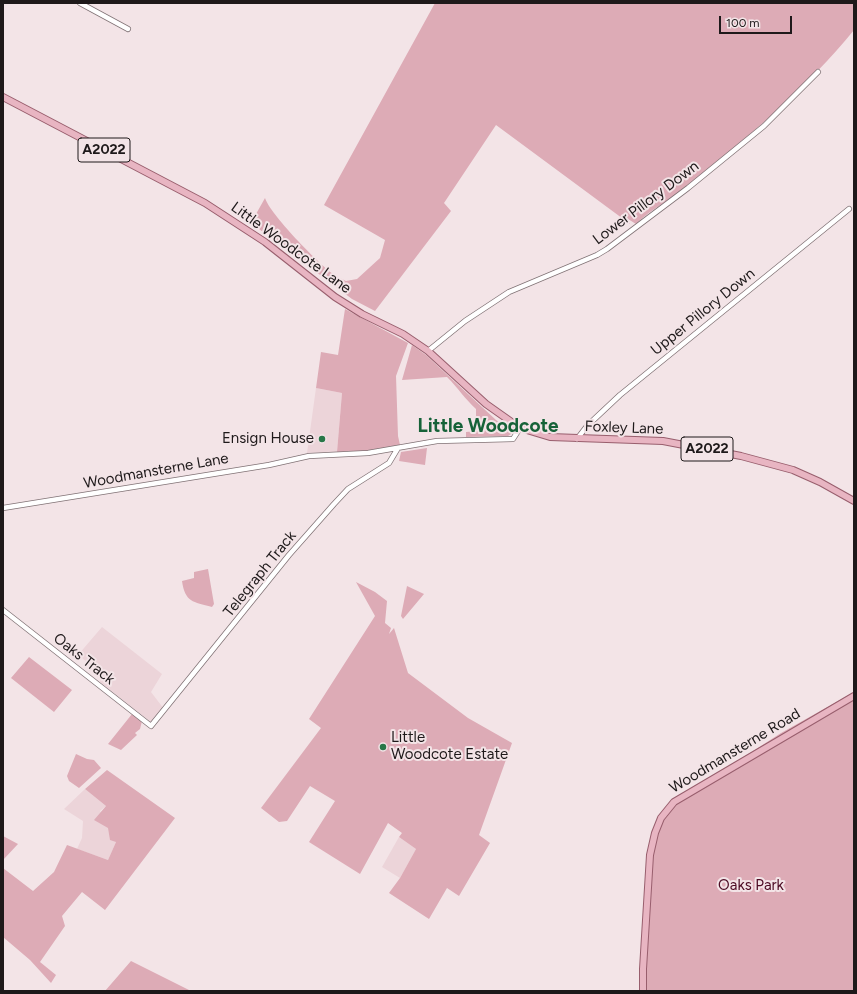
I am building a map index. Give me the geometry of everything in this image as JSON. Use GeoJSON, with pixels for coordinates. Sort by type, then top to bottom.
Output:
{"type":"FeatureCollection","features":[{"type":"Feature","properties":{"kind":"main road","name":"Little Woodcote Lane"},"geometry":{"type":"LineString","coordinates":[[3,97],[205,203],[265,242],[335,297],[362,314],[403,334],[428,351],[486,404],[520,428],[550,437]]}},
{"type":"Feature","properties":{"kind":"main road","name":"Foxley Lane"},"geometry":{"type":"LineString","coordinates":[[550,437],[663,441],[754,459],[793,470],[820,482],[854,501]]}},
{"type":"Feature","properties":{"kind":"main road","name":"Woodmansterne Road"},"geometry":{"type":"LineString","coordinates":[[643,991],[650,855],[661,818],[674,802],[854,696]]}},
{"type":"Feature","properties":{"kind":"street"},"geometry":{"type":"LineString","coordinates":[[80,3],[128,29]]}},
{"type":"Feature","properties":{"kind":"street","name":"Lower Pillory Down"},"geometry":{"type":"LineString","coordinates":[[428,351],[465,322],[509,292],[597,255],[607,249],[688,188],[764,126],[818,72]]}},
{"type":"Feature","properties":{"kind":"street","name":"Upper Pillory Down"},"geometry":{"type":"LineString","coordinates":[[577,439],[587,426],[620,394],[849,209]]}},
{"type":"Feature","properties":{"kind":"street","name":"Woodmansterne Lane"},"geometry":{"type":"LineString","coordinates":[[3,508],[268,465],[308,456],[368,453],[437,441],[513,439],[520,428]]}},
{"type":"Feature","properties":{"kind":"street","name":"Telegraph Track"},"geometry":{"type":"LineString","coordinates":[[151,726],[289,555],[334,504],[348,489],[389,463],[398,448]]}},
{"type":"Feature","properties":{"kind":"street","name":"Oaks Track"},"geometry":{"type":"LineString","coordinates":[[3,610],[151,726]]}},
{"type":"Feature","properties":{"kind":"shaded area"},"geometry":{"type":"Polygon","coordinates":[[[316,388],[342,393],[337,452],[307,453],[316,388]]]}},
{"type":"Feature","properties":{"kind":"shaded area"},"geometry":{"type":"Polygon","coordinates":[[[102,627],[162,674],[151,692],[164,709],[151,722],[100,682],[100,672],[78,655],[102,627]]]}},
{"type":"Feature","properties":{"kind":"shaded area"},"geometry":{"type":"Polygon","coordinates":[[[85,789],[106,806],[100,811],[116,842],[108,860],[77,849],[82,838],[83,821],[64,809],[85,789]]]}},
{"type":"Feature","properties":{"kind":"shaded area"},"geometry":{"type":"Polygon","coordinates":[[[399,837],[416,849],[400,878],[382,867],[399,837]]]}},
{"type":"Feature","properties":{"kind":"green space"},"geometry":{"type":"Polygon","coordinates":[[[435,3],[854,3],[854,30],[817,72],[757,129],[679,193],[642,218],[636,224],[628,219],[630,224],[496,125],[444,203],[451,211],[375,311],[352,299],[251,223],[265,198],[276,215],[306,249],[333,274],[346,281],[357,279],[380,258],[385,240],[324,205],[435,3]]]}},
{"type":"Feature","properties":{"kind":"green space"},"geometry":{"type":"Polygon","coordinates":[[[345,309],[408,343],[396,376],[398,436],[400,445],[367,451],[337,452],[342,393],[316,388],[321,352],[338,355],[345,309]]]}},
{"type":"Feature","properties":{"kind":"green space"},"geometry":{"type":"Polygon","coordinates":[[[412,345],[426,355],[496,420],[511,430],[511,434],[508,436],[466,437],[466,432],[476,431],[476,409],[447,377],[402,380],[412,345]]]}},
{"type":"Feature","properties":{"kind":"green space"},"geometry":{"type":"Polygon","coordinates":[[[427,448],[425,465],[399,461],[401,452],[427,448]]]}},
{"type":"Feature","properties":{"kind":"green space"},"geometry":{"type":"Polygon","coordinates":[[[208,569],[214,604],[212,607],[191,600],[185,593],[182,581],[194,578],[194,572],[208,569]]]}},
{"type":"Feature","properties":{"kind":"green space"},"geometry":{"type":"Polygon","coordinates":[[[356,582],[375,592],[387,601],[385,623],[391,628],[389,634],[394,628],[408,673],[468,718],[512,743],[479,835],[490,843],[459,896],[447,888],[429,919],[389,893],[400,878],[416,849],[399,837],[402,833],[388,823],[360,874],[309,842],[335,801],[310,786],[287,821],[279,822],[261,808],[321,728],[309,719],[375,616],[356,582]]]}},
{"type":"Feature","properties":{"kind":"green space"},"geometry":{"type":"Polygon","coordinates":[[[407,586],[424,594],[403,619],[401,616],[407,586]]]}},
{"type":"Feature","properties":{"kind":"green space"},"geometry":{"type":"Polygon","coordinates":[[[29,657],[72,690],[54,712],[11,678],[29,657]]]}},
{"type":"Feature","properties":{"kind":"green space","name":"Oaks Park"},"geometry":{"type":"Polygon","coordinates":[[[854,692],[854,991],[643,991],[643,969],[655,833],[674,802],[781,733],[854,692]]]}},
{"type":"Feature","properties":{"kind":"green space"},"geometry":{"type":"Polygon","coordinates":[[[132,714],[142,721],[140,729],[135,733],[137,735],[121,750],[108,744],[132,714]]]}},
{"type":"Feature","properties":{"kind":"green space"},"geometry":{"type":"Polygon","coordinates":[[[76,754],[87,759],[94,760],[101,768],[79,788],[69,781],[67,776],[76,754]]]}},
{"type":"Feature","properties":{"kind":"green space"},"geometry":{"type":"Polygon","coordinates":[[[107,770],[175,818],[105,910],[82,892],[62,916],[65,926],[40,962],[56,975],[51,983],[30,960],[3,937],[3,868],[33,891],[54,872],[67,845],[108,860],[116,842],[110,840],[108,828],[94,820],[106,806],[85,789],[107,770]]]}},
{"type":"Feature","properties":{"kind":"green space"},"geometry":{"type":"Polygon","coordinates":[[[3,836],[18,844],[3,860],[3,836]]]}},
{"type":"Feature","properties":{"kind":"green space"},"geometry":{"type":"Polygon","coordinates":[[[131,961],[191,991],[105,991],[131,961]]]}},
{"type":"Feature","properties":{"kind":"place","name":"Ensign House"},"geometry":{"type":"Point","coordinates":[322,439]}},
{"type":"Feature","properties":{"kind":"place","name":"Little Woodcote Estate"},"geometry":{"type":"Point","coordinates":[383,747]}},
{"type":"Feature","properties":{"kind":"district","name":"Little Woodcote"},"geometry":{"type":"Point","coordinates":[488,426]}}]}
